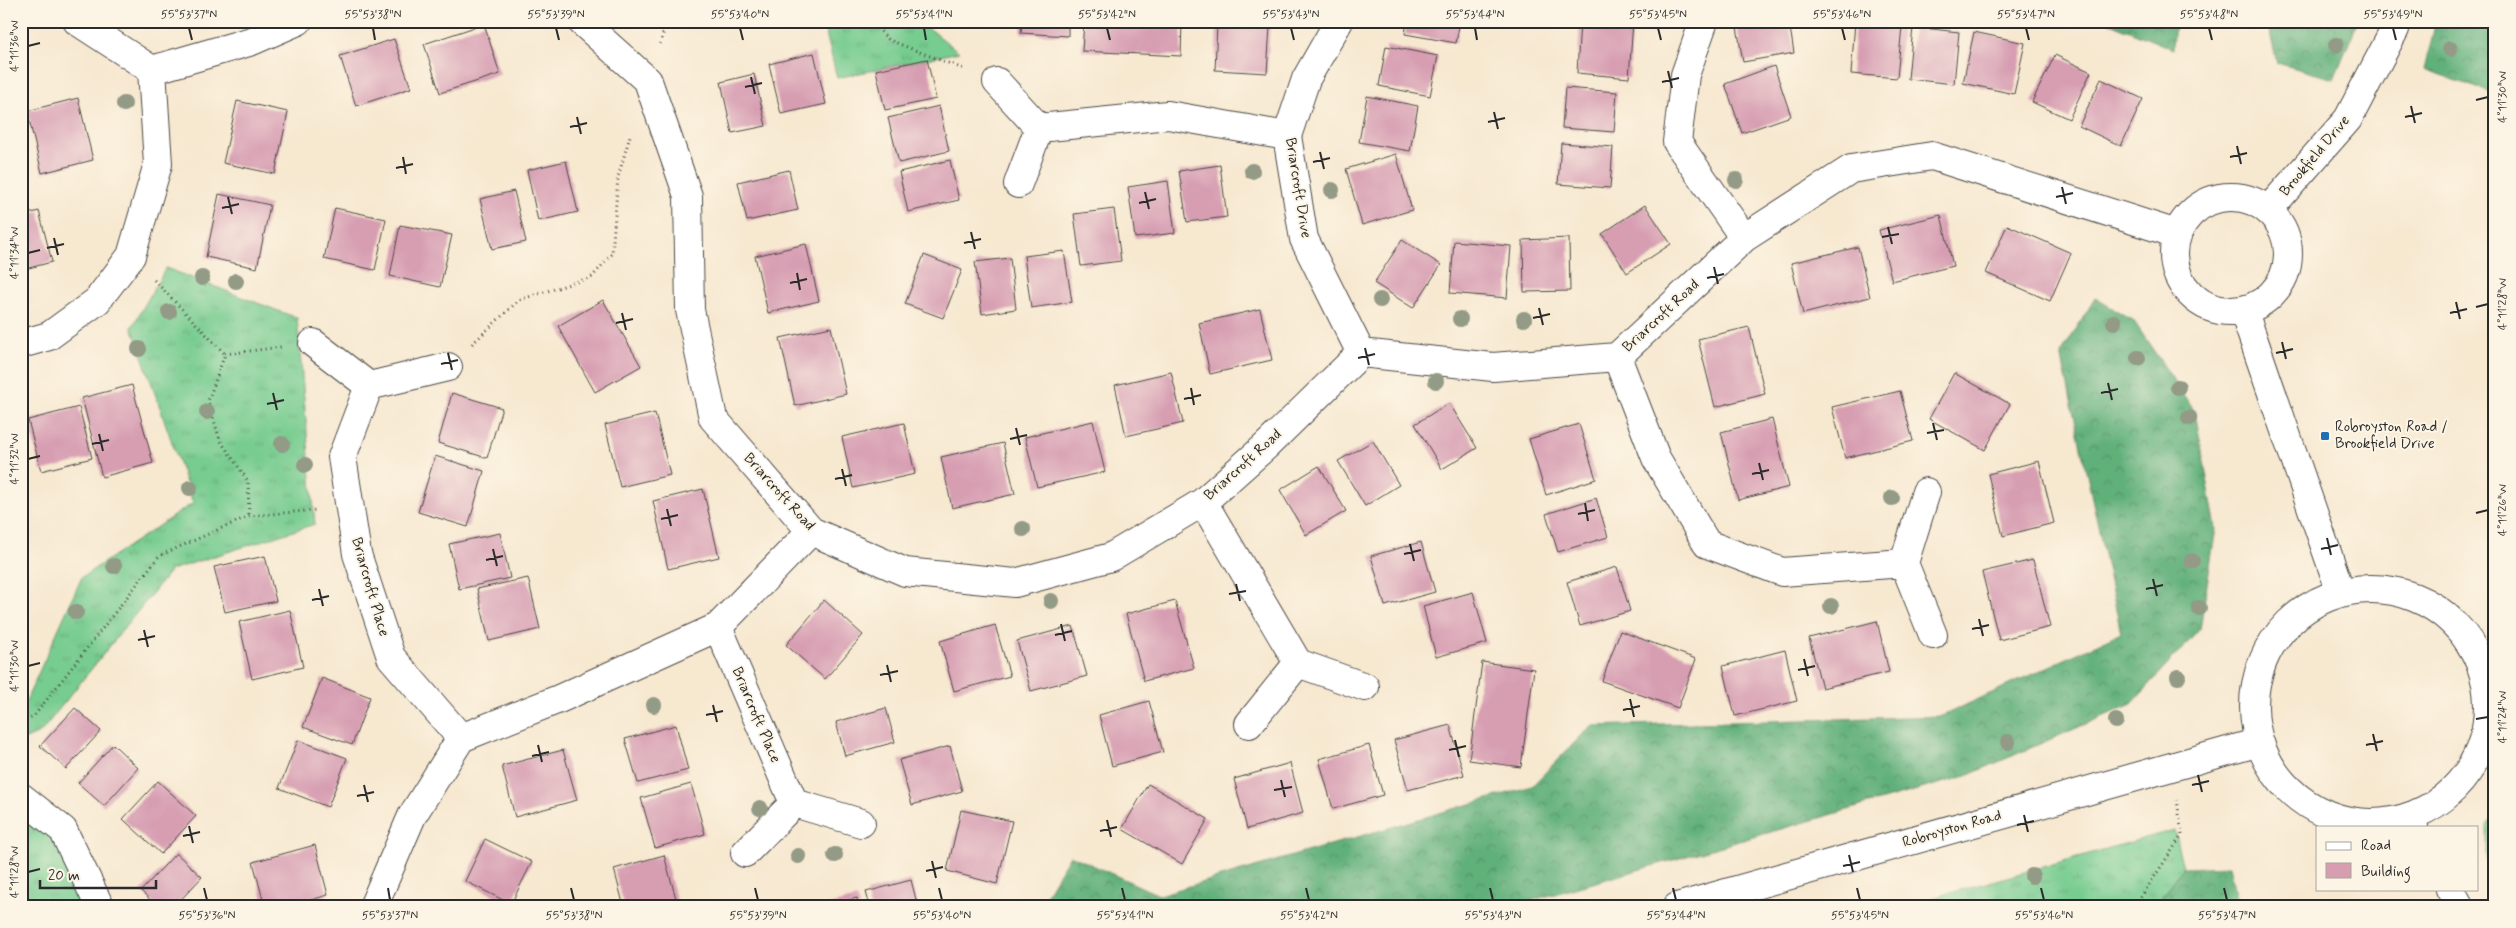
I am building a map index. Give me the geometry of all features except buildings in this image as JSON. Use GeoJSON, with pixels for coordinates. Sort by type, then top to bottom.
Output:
{"type":"FeatureCollection","features":[{"type":"Feature","properties":{"kind":"street"},"geometry":{"type":"LineString","coordinates":[[77,21],[152,70],[252,41],[298,21]]}},
{"type":"Feature","properties":{"kind":"street","name":"Briarcroft Road"},"geometry":{"type":"LineString","coordinates":[[581,21],[648,81],[688,196],[690,310],[713,418],[811,531],[905,572],[1015,583],[1111,557],[1203,502],[1266,445],[1361,353],[1493,368],[1617,357],[1744,238],[1851,169],[1932,156],[2177,234]]}},
{"type":"Feature","properties":{"kind":"street","name":"Briarcroft Drive"},"geometry":{"type":"LineString","coordinates":[[1339,21],[1306,79],[1287,136],[1304,240],[1361,353]]}},
{"type":"Feature","properties":{"kind":"street"},"geometry":{"type":"LineString","coordinates":[[1704,21],[1685,75],[1677,142],[1744,238]]}},
{"type":"Feature","properties":{"kind":"street","name":"Brookfield Drive"},"geometry":{"type":"LineString","coordinates":[[2269,209],[2348,119],[2394,29],[2396,21]]}},
{"type":"Feature","properties":{"kind":"street"},"geometry":{"type":"LineString","coordinates":[[21,344],[49,336],[97,301],[131,256],[158,164],[152,70]]}},
{"type":"Feature","properties":{"kind":"street"},"geometry":{"type":"LineString","coordinates":[[997,82],[1039,128]]}},
{"type":"Feature","properties":{"kind":"street"},"geometry":{"type":"LineString","coordinates":[[1039,128],[1168,115],[1287,136]]}},
{"type":"Feature","properties":{"kind":"street"},"geometry":{"type":"LineString","coordinates":[[1018,184],[1039,128]]}},
{"type":"Feature","properties":{"kind":"street"},"geometry":{"type":"LineString","coordinates":[[2245,197],[2269,209],[2285,230],[2288,271],[2266,302],[2244,312],[2211,310],[2190,296],[2176,273],[2177,234],[2190,213],[2216,198],[2245,197]]}},
{"type":"Feature","properties":{"kind":"street"},"geometry":{"type":"LineString","coordinates":[[2244,312],[2340,590]]}},
{"type":"Feature","properties":{"kind":"street"},"geometry":{"type":"LineString","coordinates":[[313,343],[369,386],[448,367]]}},
{"type":"Feature","properties":{"kind":"street"},"geometry":{"type":"LineString","coordinates":[[1617,357],[1656,458],[1707,544],[1782,572],[1904,563]]}},
{"type":"Feature","properties":{"kind":"street","name":"Briarcroft Place"},"geometry":{"type":"LineString","coordinates":[[369,386],[342,457],[357,554],[391,656],[461,738]]}},
{"type":"Feature","properties":{"kind":"street"},"geometry":{"type":"LineString","coordinates":[[1926,492],[1904,563],[1933,634]]}},
{"type":"Feature","properties":{"kind":"street"},"geometry":{"type":"LineString","coordinates":[[1203,502],[1298,663],[1365,687]]}},
{"type":"Feature","properties":{"kind":"street"},"geometry":{"type":"LineString","coordinates":[[373,907],[412,816],[461,738],[559,699],[718,628],[811,531]]}},
{"type":"Feature","properties":{"kind":"street"},"geometry":{"type":"LineString","coordinates":[[2399,589],[2463,628],[2492,684],[2489,725],[2467,776],[2435,806],[2412,823],[2350,824],[2287,791],[2256,743],[2252,685],[2284,622],[2340,590],[2399,589]]}},
{"type":"Feature","properties":{"kind":"street","name":"Briarcroft Place"},"geometry":{"type":"LineString","coordinates":[[718,628],[794,803]]}},
{"type":"Feature","properties":{"kind":"street"},"geometry":{"type":"LineString","coordinates":[[1249,724],[1298,663]]}},
{"type":"Feature","properties":{"kind":"street","name":"Robroyston Road"},"geometry":{"type":"LineString","coordinates":[[1677,907],[2256,743]]}},
{"type":"Feature","properties":{"kind":"street"},"geometry":{"type":"LineString","coordinates":[[21,797],[63,830],[100,907]]}},
{"type":"Feature","properties":{"kind":"street"},"geometry":{"type":"LineString","coordinates":[[745,853],[794,803],[861,823]]}},
{"type":"Feature","properties":{"kind":"street"},"geometry":{"type":"LineString","coordinates":[[2451,890],[2460,907]]}},
{"type":"Feature","properties":{"kind":"path"},"geometry":{"type":"LineString","coordinates":[[648,81],[667,21]]}},
{"type":"Feature","properties":{"kind":"path"},"geometry":{"type":"LineString","coordinates":[[870,21],[889,40],[997,82]]}},
{"type":"Feature","properties":{"kind":"path"},"geometry":{"type":"LineString","coordinates":[[448,367],[519,300],[592,277],[612,254],[618,177],[631,134]]}},
{"type":"Feature","properties":{"kind":"path"},"geometry":{"type":"LineString","coordinates":[[131,256],[225,354]]}},
{"type":"Feature","properties":{"kind":"path"},"geometry":{"type":"LineString","coordinates":[[225,354],[313,343]]}},
{"type":"Feature","properties":{"kind":"path"},"geometry":{"type":"LineString","coordinates":[[225,354],[208,401],[220,440],[248,481],[249,516]]}},
{"type":"Feature","properties":{"kind":"path"},"geometry":{"type":"LineString","coordinates":[[21,721],[34,716],[159,556],[249,516],[350,507]]}},
{"type":"Feature","properties":{"kind":"path"},"geometry":{"type":"LineString","coordinates":[[2113,907],[2138,900],[2182,835],[2173,767]]}},
{"type":"Feature","properties":{"kind":"green space"},"geometry":{"type":"Polygon","coordinates":[[[823,21],[920,21],[959,52],[837,78],[823,21]]]}},
{"type":"Feature","properties":{"kind":"green space"},"geometry":{"type":"Polygon","coordinates":[[[2105,21],[2175,21],[2173,49],[2105,21]]]}},
{"type":"Feature","properties":{"kind":"green space"},"geometry":{"type":"Polygon","coordinates":[[[2267,21],[2358,21],[2334,79],[2277,63],[2267,21]]]}},
{"type":"Feature","properties":{"kind":"green space"},"geometry":{"type":"Polygon","coordinates":[[[2436,21],[2495,21],[2495,94],[2424,70],[2436,21]]]}},
{"type":"Feature","properties":{"kind":"green space"},"geometry":{"type":"Polygon","coordinates":[[[166,268],[297,318],[315,524],[171,570],[40,733],[21,741],[21,704],[25,703],[82,577],[193,503],[132,327],[166,268]]]}},
{"type":"Feature","properties":{"kind":"green space"},"geometry":{"type":"Polygon","coordinates":[[[2095,298],[2133,320],[2195,412],[2216,528],[2200,629],[2132,704],[1966,776],[1509,907],[1039,907],[1070,855],[1159,895],[1532,786],[1591,726],[1942,716],[2121,633],[2061,354],[2095,298]]]}},
{"type":"Feature","properties":{"kind":"green space"},"geometry":{"type":"Polygon","coordinates":[[[21,811],[54,839],[85,907],[21,907],[21,811]]]}},
{"type":"Feature","properties":{"kind":"green space"},"geometry":{"type":"Polygon","coordinates":[[[2495,811],[2495,905],[2487,892],[2487,826],[2495,811]]]}},
{"type":"Feature","properties":{"kind":"green space"},"geometry":{"type":"Polygon","coordinates":[[[2174,830],[2183,868],[2155,907],[1900,907],[2174,830]]]}},
{"type":"Feature","properties":{"kind":"green space"},"geometry":{"type":"Polygon","coordinates":[[[2229,866],[2238,907],[2155,907],[2183,868],[2229,866]]]}},
{"type":"Feature","properties":{"kind":"place","name":"Robroyston Road / Brookfield Drive"},"geometry":{"type":"Point","coordinates":[2325,436]}}]}
